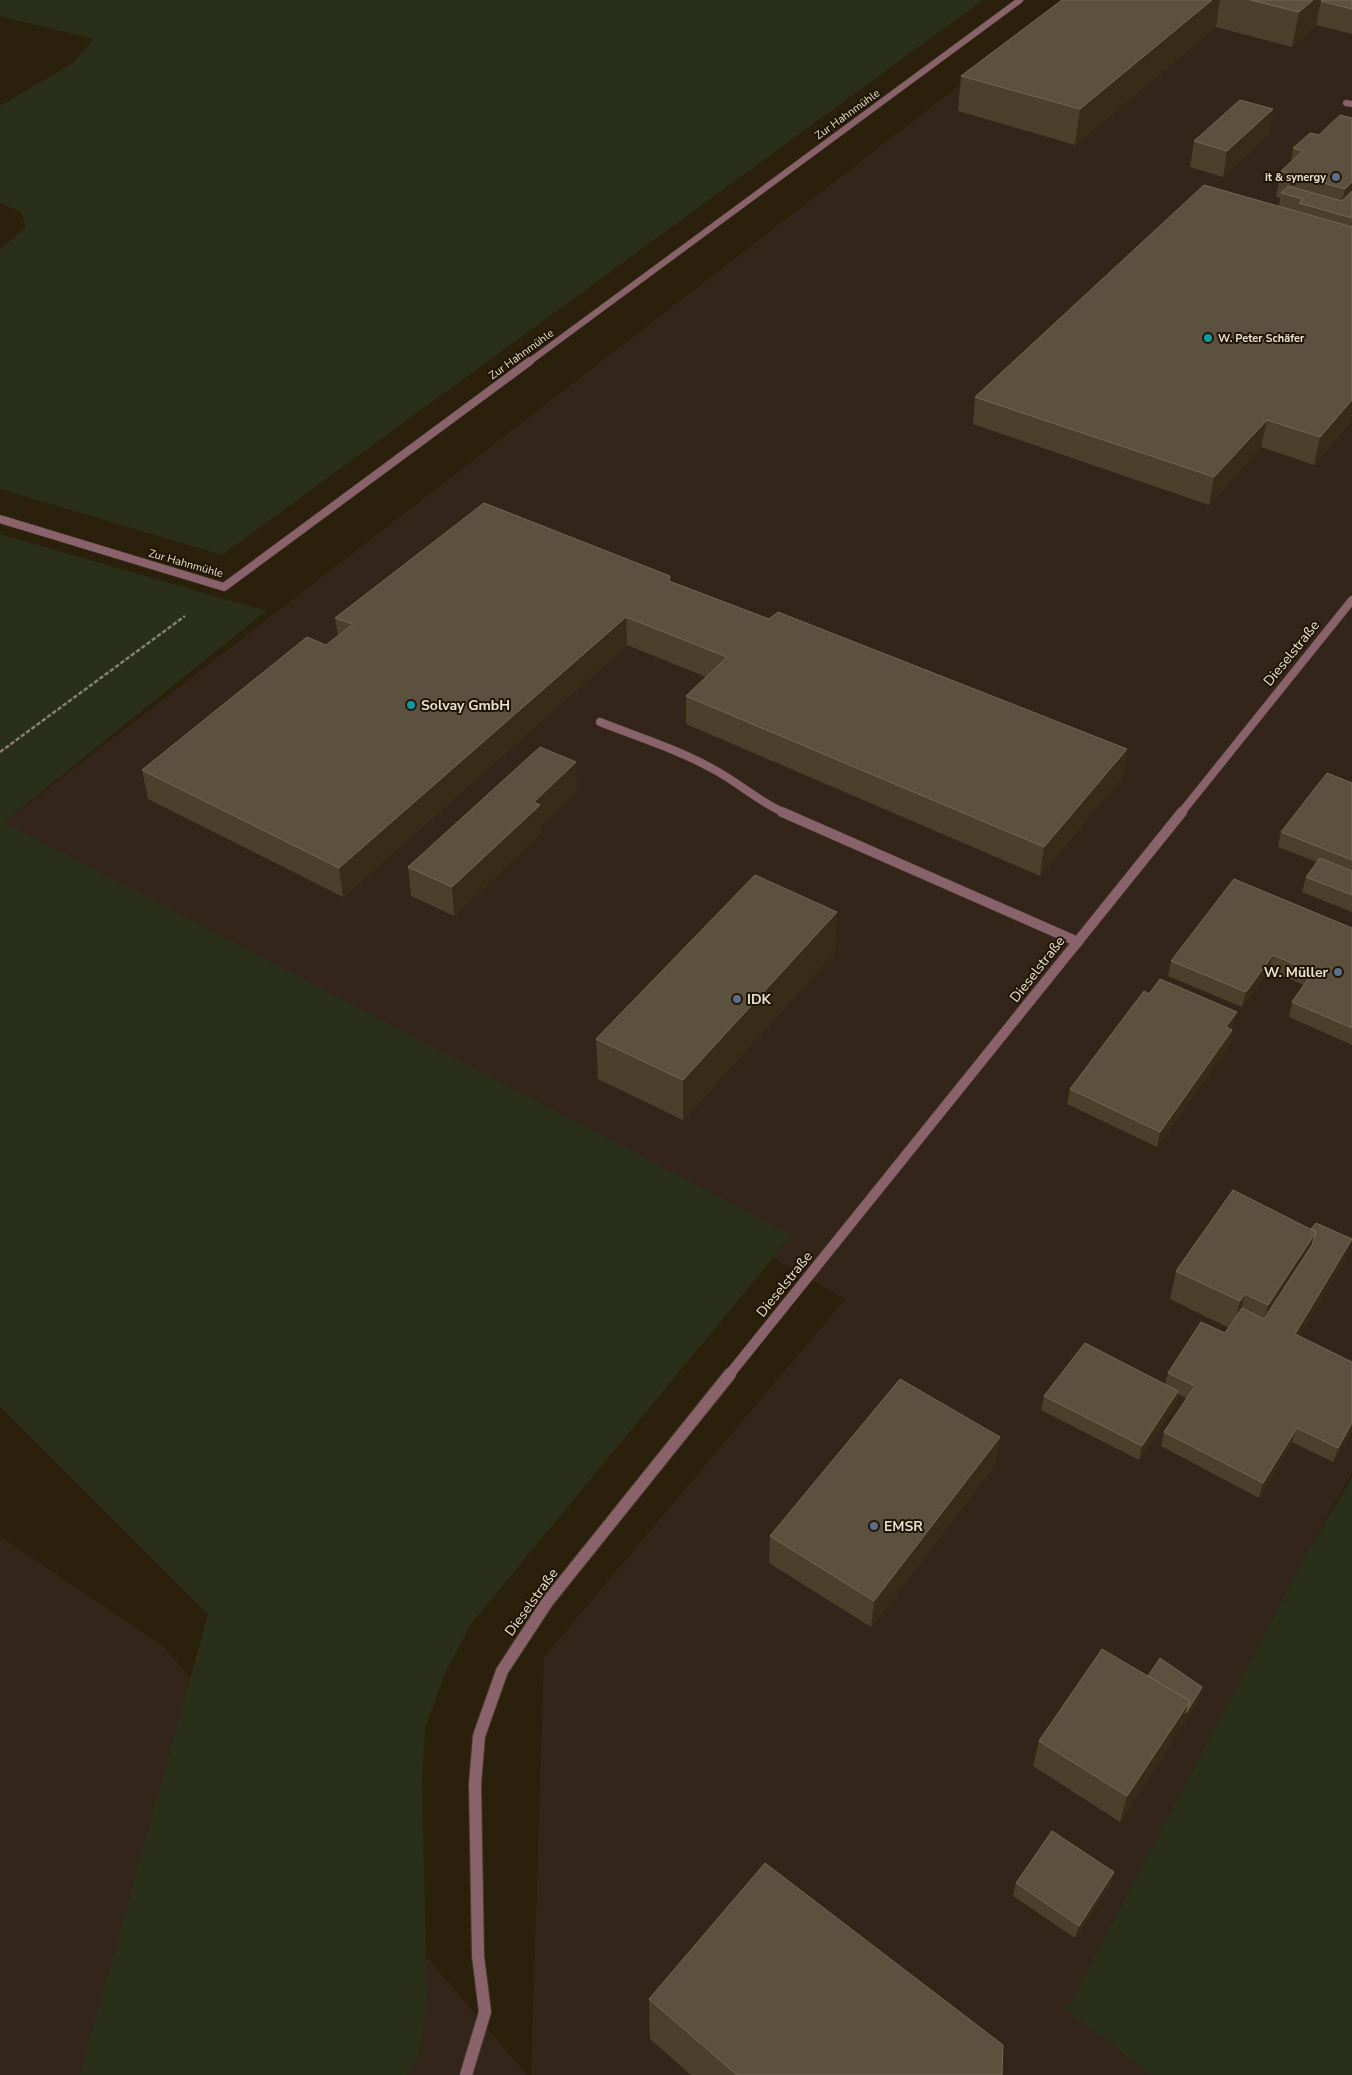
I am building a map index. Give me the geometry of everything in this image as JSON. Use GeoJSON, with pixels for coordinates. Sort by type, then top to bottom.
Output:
{"type":"FeatureCollection","features":[{"type":"Feature","properties":{"kind":"street","name":"Zur Hahnmühle"},"geometry":{"type":"LineString","coordinates":[[0,520],[224,587],[1020,0]]}},
{"type":"Feature","properties":{"kind":"street","name":"Dieselstraße"},"geometry":{"type":"LineString","coordinates":[[466,2075],[485,2012],[478,1956],[475,1784],[478,1746],[479,1736],[502,1670],[548,1601],[1352,600]]}},
{"type":"Feature","properties":{"kind":"street"},"geometry":{"type":"LineString","coordinates":[[600,722],[692,758],[722,774],[754,798],[775,809],[1078,942]]}},
{"type":"Feature","properties":{"kind":"path"},"geometry":{"type":"LineString","coordinates":[[0,752],[224,587]]}},
{"type":"Feature","properties":{"kind":"shaded area"},"geometry":{"type":"Polygon","coordinates":[[[1070,0],[1352,0],[1352,1473],[1305,1556],[1066,2010],[1151,2075],[531,2075],[544,1657],[845,1299],[4,822],[1070,0]]]}},
{"type":"Feature","properties":{"kind":"shaded area"},"geometry":{"type":"Polygon","coordinates":[[[0,1536],[163,1646],[527,2075],[0,2075],[0,1536]]]}},
{"type":"Feature","properties":{"kind":"green space"},"geometry":{"type":"Polygon","coordinates":[[[0,0],[983,0],[222,555],[0,489],[0,250],[26,226],[21,212],[0,203],[0,106],[73,63],[93,39],[0,16],[0,0]]]}},
{"type":"Feature","properties":{"kind":"green space"},"geometry":{"type":"Polygon","coordinates":[[[0,534],[266,611],[4,822],[792,1235],[471,1624],[445,1673],[425,1729],[422,1778],[427,2003],[418,2060],[407,2075],[80,2075],[208,1614],[0,1406],[0,534]]]}},
{"type":"Feature","properties":{"kind":"green space"},"geometry":{"type":"Polygon","coordinates":[[[1352,1477],[1352,2075],[1151,2075],[1066,2010],[1305,1556],[1352,1477]]]}},
{"type":"Feature","properties":{"kind":"building"},"geometry":{"type":"Polygon","coordinates":[[[1062,0],[1212,0],[1080,109],[961,76],[1062,0]]]}},
{"type":"Feature","properties":{"kind":"building"},"geometry":{"type":"Polygon","coordinates":[[[1250,0],[1313,0],[1299,12],[1250,0]]]}},
{"type":"Feature","properties":{"kind":"building"},"geometry":{"type":"Polygon","coordinates":[[[1352,0],[1352,9],[1321,1],[1352,0]]]}},
{"type":"Feature","properties":{"kind":"building"},"geometry":{"type":"Polygon","coordinates":[[[1240,100],[1273,109],[1227,151],[1194,141],[1240,100]]]}},
{"type":"Feature","properties":{"kind":"building"},"geometry":{"type":"Polygon","coordinates":[[[1340,115],[1352,118],[1352,182],[1345,189],[1281,171],[1303,151],[1293,148],[1310,133],[1319,135],[1340,115]]]}},
{"type":"Feature","properties":{"kind":"building","name":"W. Peter Schäfer"},"geometry":{"type":"Polygon","coordinates":[[[1204,185],[1352,227],[1352,400],[1320,437],[1267,420],[1214,477],[975,397],[1204,185]]]}},
{"type":"Feature","properties":{"kind":"building"},"geometry":{"type":"Polygon","coordinates":[[[1288,186],[1342,201],[1352,191],[1352,218],[1299,203],[1303,199],[1281,193],[1288,186]]]}},
{"type":"Feature","properties":{"kind":"building","name":"Solvay GmbH"},"geometry":{"type":"Polygon","coordinates":[[[484,503],[670,576],[669,581],[769,619],[778,612],[1127,749],[1044,847],[686,696],[727,657],[626,617],[339,868],[142,770],[307,637],[326,645],[353,624],[335,618],[484,503]]]}},
{"type":"Feature","properties":{"kind":"building"},"geometry":{"type":"Polygon","coordinates":[[[540,747],[576,762],[534,802],[540,805],[452,887],[408,867],[540,747]]]}},
{"type":"Feature","properties":{"kind":"building"},"geometry":{"type":"Polygon","coordinates":[[[1327,773],[1352,783],[1352,860],[1281,832],[1327,773]]]}},
{"type":"Feature","properties":{"kind":"building"},"geometry":{"type":"Polygon","coordinates":[[[1320,858],[1352,871],[1352,895],[1306,877],[1320,858]]]}},
{"type":"Feature","properties":{"kind":"building"},"geometry":{"type":"Polygon","coordinates":[[[755,875],[837,912],[683,1080],[596,1039],[755,875]]]}},
{"type":"Feature","properties":{"kind":"building"},"geometry":{"type":"Polygon","coordinates":[[[1234,879],[1352,928],[1352,1028],[1292,1002],[1313,972],[1273,955],[1246,992],[1171,961],[1234,879]]]}},
{"type":"Feature","properties":{"kind":"building"},"geometry":{"type":"Polygon","coordinates":[[[1160,979],[1237,1012],[1226,1027],[1232,1030],[1160,1132],[1070,1089],[1144,991],[1149,994],[1160,979]]]}},
{"type":"Feature","properties":{"kind":"building"},"geometry":{"type":"Polygon","coordinates":[[[1233,1190],[1316,1232],[1268,1305],[1245,1294],[1240,1301],[1176,1271],[1233,1190]]]}},
{"type":"Feature","properties":{"kind":"building"},"geometry":{"type":"Polygon","coordinates":[[[1316,1223],[1352,1239],[1295,1334],[1352,1362],[1352,1423],[1338,1448],[1297,1428],[1263,1483],[1164,1432],[1195,1386],[1168,1373],[1201,1322],[1225,1333],[1242,1308],[1264,1319],[1312,1245],[1316,1232],[1311,1229],[1316,1223]]]}},
{"type":"Feature","properties":{"kind":"building"},"geometry":{"type":"Polygon","coordinates":[[[1085,1343],[1178,1391],[1142,1446],[1044,1396],[1085,1343]]]}},
{"type":"Feature","properties":{"kind":"building","name":"EMSR"},"geometry":{"type":"Polygon","coordinates":[[[900,1379],[1000,1437],[874,1601],[770,1536],[900,1379]]]}},
{"type":"Feature","properties":{"kind":"building"},"geometry":{"type":"Polygon","coordinates":[[[1102,1649],[1190,1701],[1127,1796],[1039,1741],[1102,1649]]]}},
{"type":"Feature","properties":{"kind":"building"},"geometry":{"type":"Polygon","coordinates":[[[1160,1658],[1202,1687],[1186,1713],[1190,1701],[1148,1676],[1160,1658]]]}},
{"type":"Feature","properties":{"kind":"building"},"geometry":{"type":"Polygon","coordinates":[[[1052,1831],[1114,1872],[1079,1926],[1016,1883],[1052,1831]]]}},
{"type":"Feature","properties":{"kind":"building"},"geometry":{"type":"Polygon","coordinates":[[[765,1863],[1003,2045],[1002,2075],[737,2075],[649,1999],[765,1863]]]}},
{"type":"Feature","properties":{"kind":"place","name":"it & synergy"},"geometry":{"type":"Point","coordinates":[1336,177]}},
{"type":"Feature","properties":{"kind":"place","name":"W. Peter Schäfer"},"geometry":{"type":"Point","coordinates":[1208,338]}},
{"type":"Feature","properties":{"kind":"place","name":"Solvay GmbH"},"geometry":{"type":"Point","coordinates":[411,705]}},
{"type":"Feature","properties":{"kind":"place","name":"W. Müller"},"geometry":{"type":"Point","coordinates":[1338,972]}},
{"type":"Feature","properties":{"kind":"place","name":"IDK"},"geometry":{"type":"Point","coordinates":[737,999]}},
{"type":"Feature","properties":{"kind":"place","name":"EMSR"},"geometry":{"type":"Point","coordinates":[874,1526]}}]}
